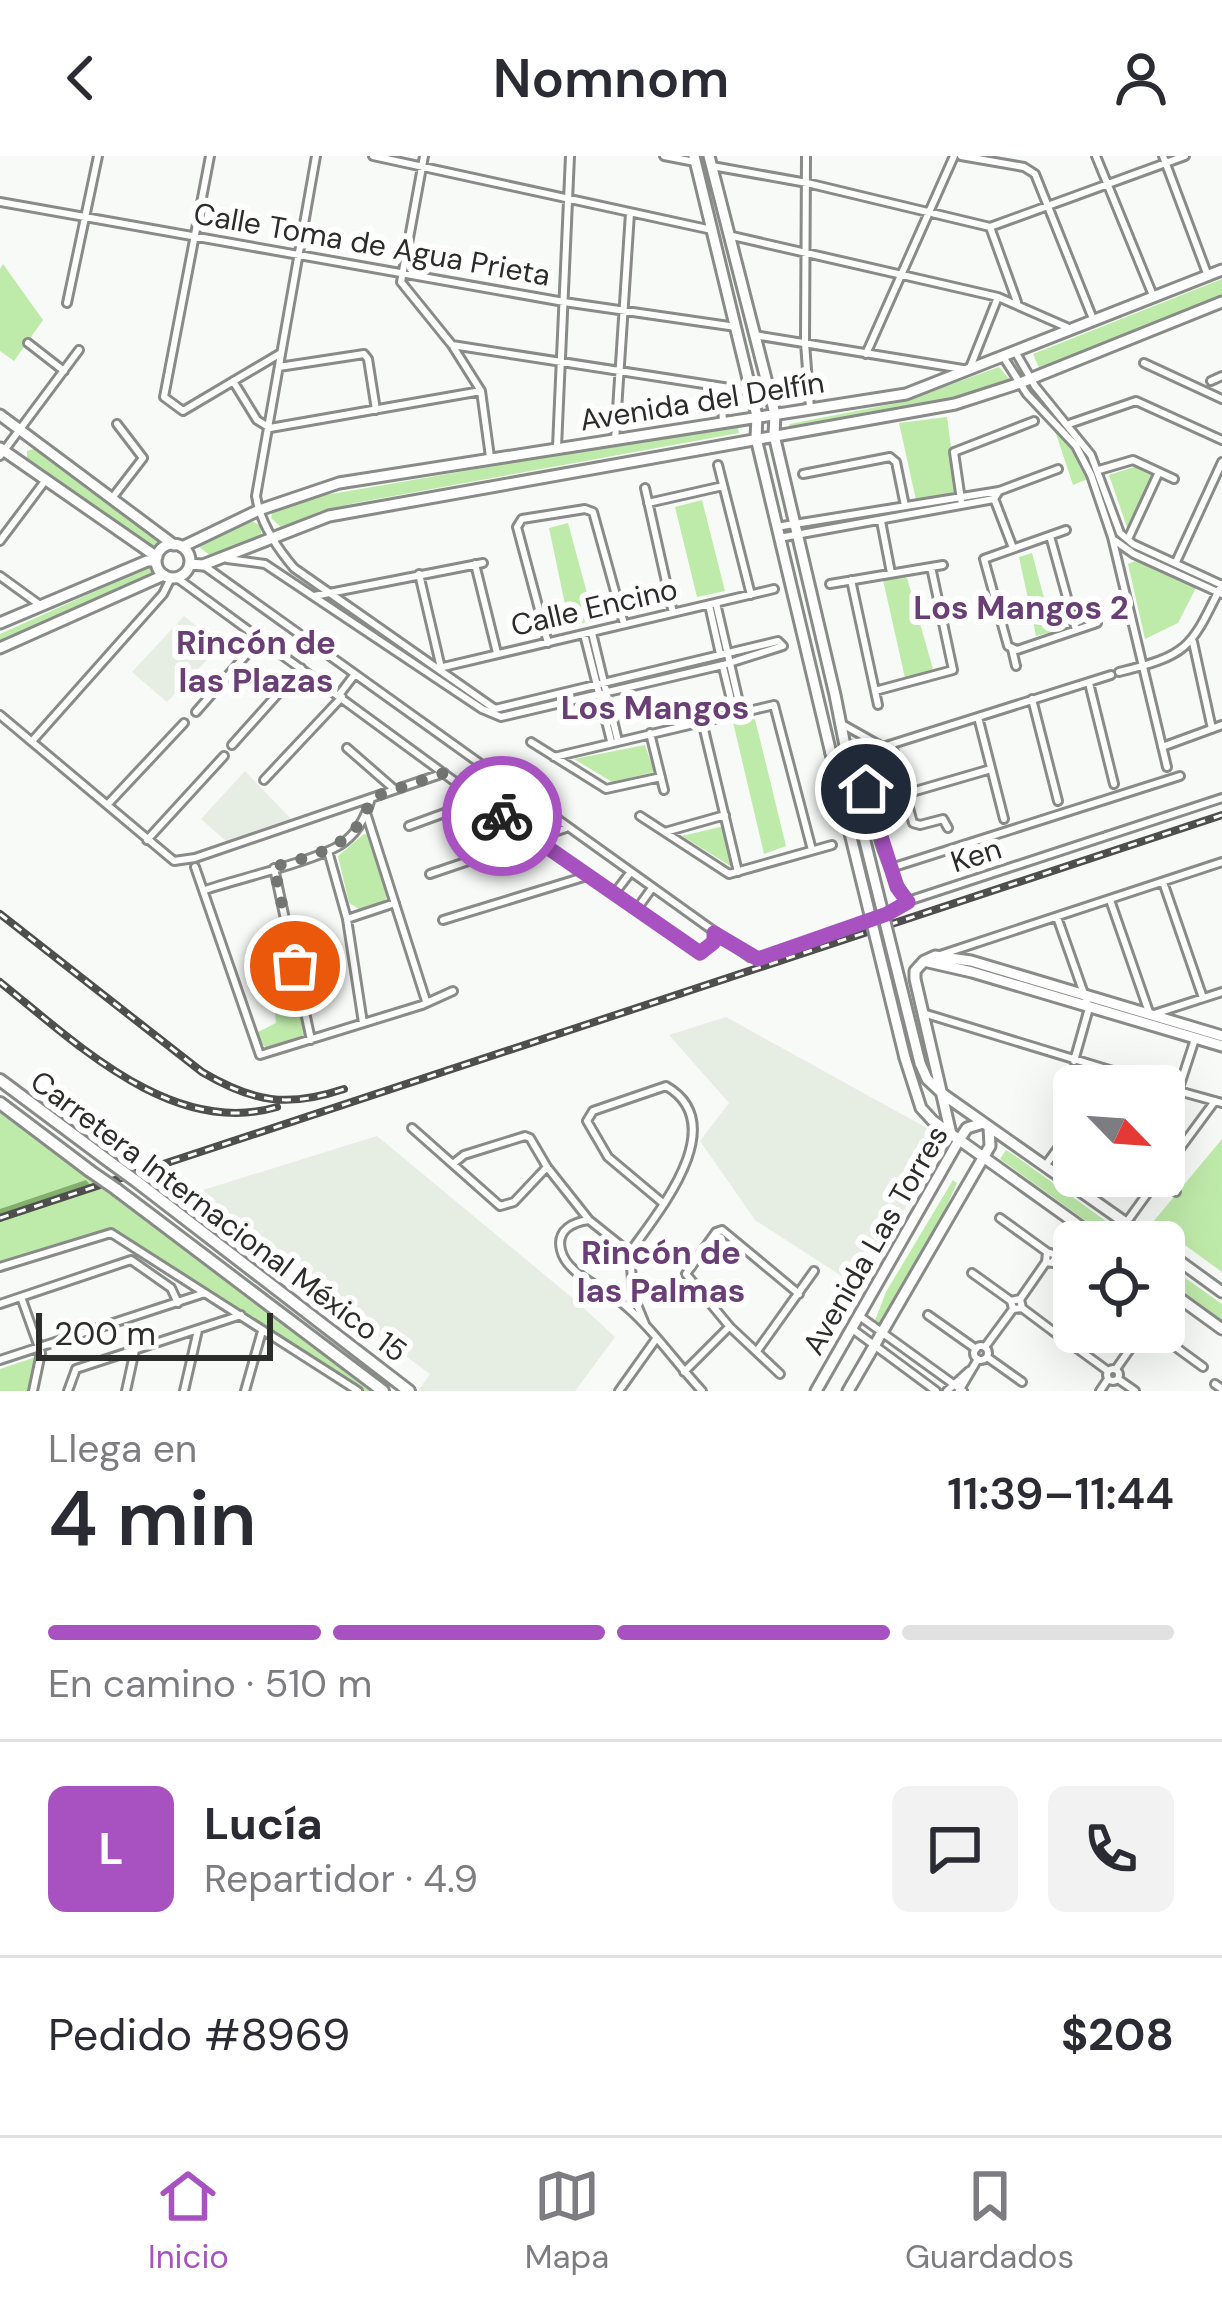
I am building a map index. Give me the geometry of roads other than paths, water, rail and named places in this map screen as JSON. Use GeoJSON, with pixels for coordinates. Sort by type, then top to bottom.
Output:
{"type":"FeatureCollection","features":[{"type":"Feature","properties":{"kind":"main road","name":"Carretera Internacional México 15"},"geometry":{"type":"LineString","coordinates":[[0,1080],[409,1391]]}},
{"type":"Feature","properties":{"kind":"main road","name":"Carretera Internacional México 15"},"geometry":{"type":"LineString","coordinates":[[0,1103],[383,1391]]}},
{"type":"Feature","properties":{"kind":"street"},"geometry":{"type":"LineString","coordinates":[[67,302],[98,156]]}},
{"type":"Feature","properties":{"kind":"street"},"geometry":{"type":"LineString","coordinates":[[210,156],[163,392],[167,401],[183,411],[281,353]]}},
{"type":"Feature","properties":{"kind":"street"},"geometry":{"type":"LineString","coordinates":[[316,156],[256,496],[272,536],[294,568],[495,709],[781,650],[783,644],[778,641],[725,659]]}},
{"type":"Feature","properties":{"kind":"street"},"geometry":{"type":"LineString","coordinates":[[374,156],[712,230]]}},
{"type":"Feature","properties":{"kind":"street"},"geometry":{"type":"LineString","coordinates":[[424,156],[401,283],[452,345],[481,391],[490,457]]}},
{"type":"Feature","properties":{"kind":"street"},"geometry":{"type":"LineString","coordinates":[[557,447],[570,156]]}},
{"type":"Feature","properties":{"kind":"street"},"geometry":{"type":"LineString","coordinates":[[664,156],[695,159],[757,416],[756,438],[829,752],[927,1079],[1125,1221]]}},
{"type":"Feature","properties":{"kind":"street"},"geometry":{"type":"LineString","coordinates":[[806,156],[810,409]]}},
{"type":"Feature","properties":{"kind":"street"},"geometry":{"type":"LineString","coordinates":[[866,354],[958,156],[1024,167],[1035,174],[1094,322]]}},
{"type":"Feature","properties":{"kind":"street"},"geometry":{"type":"LineString","coordinates":[[1096,156],[1154,298]]}},
{"type":"Feature","properties":{"kind":"street"},"geometry":{"type":"LineString","coordinates":[[908,902],[845,744],[774,435],[775,414],[711,161],[990,227],[1185,156]]}},
{"type":"Feature","properties":{"kind":"street"},"geometry":{"type":"LineString","coordinates":[[1164,160],[1208,275]]}},
{"type":"Feature","properties":{"kind":"street","name":"Calle Toma de Agua Prieta"},"geometry":{"type":"LineString","coordinates":[[0,202],[563,302],[736,327]]}},
{"type":"Feature","properties":{"kind":"street"},"geometry":{"type":"LineString","coordinates":[[615,440],[630,212]]}},
{"type":"Feature","properties":{"kind":"street"},"geometry":{"type":"LineString","coordinates":[[990,227],[1018,305]]}},
{"type":"Feature","properties":{"kind":"street"},"geometry":{"type":"LineString","coordinates":[[728,235],[998,298],[1073,330]]}},
{"type":"Feature","properties":{"kind":"street","name":"Avenida del Delfín"},"geometry":{"type":"LineString","coordinates":[[178,546],[259,510],[339,483],[906,394],[1222,271]]}},
{"type":"Feature","properties":{"kind":"street"},"geometry":{"type":"LineString","coordinates":[[754,335],[969,370],[998,298]]}},
{"type":"Feature","properties":{"kind":"street","name":"Avenida del Delfín"},"geometry":{"type":"LineString","coordinates":[[202,565],[329,516],[399,501],[930,410],[1025,380],[1222,302]]}},
{"type":"Feature","properties":{"kind":"street"},"geometry":{"type":"LineString","coordinates":[[28,343],[64,371]]}},
{"type":"Feature","properties":{"kind":"street"},"geometry":{"type":"LineString","coordinates":[[452,345],[749,391]]}},
{"type":"Feature","properties":{"kind":"street"},"geometry":{"type":"LineString","coordinates":[[0,415],[20,429],[178,546],[190,563],[202,565],[714,933],[714,942],[700,953],[587,876],[171,577],[157,559],[1,452],[20,429],[79,350]]}},
{"type":"Feature","properties":{"kind":"street"},"geometry":{"type":"LineString","coordinates":[[1016,353],[1025,380],[1094,473]]}},
{"type":"Feature","properties":{"kind":"street"},"geometry":{"type":"LineString","coordinates":[[279,368],[364,354],[376,410]]}},
{"type":"Feature","properties":{"kind":"street"},"geometry":{"type":"LineString","coordinates":[[829,752],[852,757],[1167,659],[1193,642],[1221,588],[1134,554],[1120,537],[1070,424],[1004,358]]}},
{"type":"Feature","properties":{"kind":"street"},"geometry":{"type":"LineString","coordinates":[[1144,363],[1222,399]]}},
{"type":"Feature","properties":{"kind":"street"},"geometry":{"type":"LineString","coordinates":[[1210,381],[1222,376]]}},
{"type":"Feature","properties":{"kind":"street"},"geometry":{"type":"LineString","coordinates":[[233,382],[257,420],[270,428],[481,391]]}},
{"type":"Feature","properties":{"kind":"street"},"geometry":{"type":"LineString","coordinates":[[721,387],[723,422]]}},
{"type":"Feature","properties":{"kind":"street"},"geometry":{"type":"LineString","coordinates":[[1060,428],[1136,401],[1222,440]]}},
{"type":"Feature","properties":{"kind":"street"},"geometry":{"type":"LineString","coordinates":[[961,502],[954,452],[1034,421]]}},
{"type":"Feature","properties":{"kind":"street"},"geometry":{"type":"LineString","coordinates":[[112,497],[142,458],[117,424]]}},
{"type":"Feature","properties":{"kind":"street"},"geometry":{"type":"LineString","coordinates":[[803,474],[890,458],[896,462],[906,511]]}},
{"type":"Feature","properties":{"kind":"street"},"geometry":{"type":"LineString","coordinates":[[1094,473],[1126,459],[1174,479]]}},
{"type":"Feature","properties":{"kind":"street"},"geometry":{"type":"LineString","coordinates":[[1173,567],[1222,462]]}},
{"type":"Feature","properties":{"kind":"street"},"geometry":{"type":"LineString","coordinates":[[718,465],[751,595]]}},
{"type":"Feature","properties":{"kind":"street"},"geometry":{"type":"LineString","coordinates":[[778,533],[961,502],[1058,469]]}},
{"type":"Feature","properties":{"kind":"street"},"geometry":{"type":"LineString","coordinates":[[1160,472],[1120,537],[1118,570],[1167,767]]}},
{"type":"Feature","properties":{"kind":"street"},"geometry":{"type":"LineString","coordinates":[[0,541],[45,481]]}},
{"type":"Feature","properties":{"kind":"street"},"geometry":{"type":"LineString","coordinates":[[648,503],[723,486]]}},
{"type":"Feature","properties":{"kind":"street"},"geometry":{"type":"LineString","coordinates":[[644,488],[673,613]]}},
{"type":"Feature","properties":{"kind":"street"},"geometry":{"type":"LineString","coordinates":[[995,494],[1013,548]]}},
{"type":"Feature","properties":{"kind":"street"},"geometry":{"type":"LineString","coordinates":[[548,643],[518,527],[522,519],[585,508],[593,512],[624,624]]}},
{"type":"Feature","properties":{"kind":"street"},"geometry":{"type":"LineString","coordinates":[[879,516],[891,574]]}},
{"type":"Feature","properties":{"kind":"street"},"geometry":{"type":"LineString","coordinates":[[1016,666],[983,561],[986,556],[1066,530]]}},
{"type":"Feature","properties":{"kind":"street"},"geometry":{"type":"LineString","coordinates":[[1050,536],[1076,630]]}},
{"type":"Feature","properties":{"kind":"street"},"geometry":{"type":"LineString","coordinates":[[1120,537],[1173,567]]}},
{"type":"Feature","properties":{"kind":"street"},"geometry":{"type":"LineString","coordinates":[[157,559],[162,549],[178,546]]}},
{"type":"Feature","properties":{"kind":"street"},"geometry":{"type":"LineString","coordinates":[[1118,570],[1134,554]]}},
{"type":"Feature","properties":{"kind":"street"},"geometry":{"type":"LineString","coordinates":[[0,622],[157,559]]}},
{"type":"Feature","properties":{"kind":"street"},"geometry":{"type":"LineString","coordinates":[[218,559],[266,564],[425,672],[501,717],[602,688]]}},
{"type":"Feature","properties":{"kind":"street"},"geometry":{"type":"LineString","coordinates":[[0,648],[187,572],[190,563]]}},
{"type":"Feature","properties":{"kind":"street"},"geometry":{"type":"LineString","coordinates":[[314,596],[325,590],[479,563],[497,655]]}},
{"type":"Feature","properties":{"kind":"street"},"geometry":{"type":"LineString","coordinates":[[830,584],[943,565]]}},
{"type":"Feature","properties":{"kind":"street"},"geometry":{"type":"LineString","coordinates":[[875,691],[953,670],[932,567]]}},
{"type":"Feature","properties":{"kind":"street"},"geometry":{"type":"LineString","coordinates":[[419,574],[439,668]]}},
{"type":"Feature","properties":{"kind":"street"},"geometry":{"type":"LineString","coordinates":[[0,576],[40,605]]}},
{"type":"Feature","properties":{"kind":"street"},"geometry":{"type":"LineString","coordinates":[[33,740],[163,594],[171,577]]}},
{"type":"Feature","properties":{"kind":"street"},"geometry":{"type":"LineString","coordinates":[[850,580],[878,704]]}},
{"type":"Feature","properties":{"kind":"street","name":"Calle Encino"},"geometry":{"type":"LineString","coordinates":[[425,672],[774,589]]}},
{"type":"Feature","properties":{"kind":"street"},"geometry":{"type":"LineString","coordinates":[[712,604],[737,712]]}},
{"type":"Feature","properties":{"kind":"street"},"geometry":{"type":"LineString","coordinates":[[1012,649],[1097,623]]}},
{"type":"Feature","properties":{"kind":"street"},"geometry":{"type":"LineString","coordinates":[[588,633],[615,742]]}},
{"type":"Feature","properties":{"kind":"street"},"geometry":{"type":"LineString","coordinates":[[196,712],[260,638]]}},
{"type":"Feature","properties":{"kind":"street"},"geometry":{"type":"LineString","coordinates":[[1193,642],[1212,729]]}},
{"type":"Feature","properties":{"kind":"street"},"geometry":{"type":"LineString","coordinates":[[232,745],[301,668]]}},
{"type":"Feature","properties":{"kind":"street"},"geometry":{"type":"LineString","coordinates":[[264,780],[333,706],[355,674]]}},
{"type":"Feature","properties":{"kind":"street"},"geometry":{"type":"LineString","coordinates":[[1089,682],[1114,784]]}},
{"type":"Feature","properties":{"kind":"street"},"geometry":{"type":"LineString","coordinates":[[1032,700],[1058,801]]}},
{"type":"Feature","properties":{"kind":"street"},"geometry":{"type":"LineString","coordinates":[[554,757],[771,704],[776,708],[812,850]]}},
{"type":"Feature","properties":{"kind":"street"},"geometry":{"type":"LineString","coordinates":[[0,715],[174,861],[195,858],[444,773]]}},
{"type":"Feature","properties":{"kind":"street"},"geometry":{"type":"LineString","coordinates":[[978,717],[1004,819]]}},
{"type":"Feature","properties":{"kind":"street"},"geometry":{"type":"LineString","coordinates":[[702,721],[738,872]]}},
{"type":"Feature","properties":{"kind":"street"},"geometry":{"type":"LineString","coordinates":[[108,805],[184,723]]}},
{"type":"Feature","properties":{"kind":"street"},"geometry":{"type":"LineString","coordinates":[[842,724],[888,746],[916,825],[943,819],[948,829]]}},
{"type":"Feature","properties":{"kind":"street"},"geometry":{"type":"LineString","coordinates":[[1162,747],[1222,725]]}},
{"type":"Feature","properties":{"kind":"street"},"geometry":{"type":"LineString","coordinates":[[650,733],[664,790]]}},
{"type":"Feature","properties":{"kind":"street"},"geometry":{"type":"LineString","coordinates":[[531,742],[606,789],[661,777]]}},
{"type":"Feature","properties":{"kind":"street"},"geometry":{"type":"LineString","coordinates":[[347,748],[395,790]]}},
{"type":"Feature","properties":{"kind":"street"},"geometry":{"type":"LineString","coordinates":[[147,839],[224,756]]}},
{"type":"Feature","properties":{"kind":"street"},"geometry":{"type":"LineString","coordinates":[[852,757],[854,823],[905,1058],[921,1108],[1073,1221]]}},
{"type":"Feature","properties":{"kind":"street"},"geometry":{"type":"LineString","coordinates":[[905,794],[991,769]]}},
{"type":"Feature","properties":{"kind":"street"},"geometry":{"type":"LineString","coordinates":[[891,868],[1180,776]]}},
{"type":"Feature","properties":{"kind":"street"},"geometry":{"type":"LineString","coordinates":[[203,891],[328,850],[347,839],[366,815],[371,798]]}},
{"type":"Feature","properties":{"kind":"street","name":"Ken"},"geometry":{"type":"LineString","coordinates":[[714,933],[758,959],[887,914],[908,902],[1222,798]]}},
{"type":"Feature","properties":{"kind":"street"},"geometry":{"type":"LineString","coordinates":[[410,826],[480,800]]}},
{"type":"Feature","properties":{"kind":"street"},"geometry":{"type":"LineString","coordinates":[[366,815],[426,1001]]}},
{"type":"Feature","properties":{"kind":"street"},"geometry":{"type":"LineString","coordinates":[[664,832],[725,815]]}},
{"type":"Feature","properties":{"kind":"street"},"geometry":{"type":"LineString","coordinates":[[640,816],[724,872],[832,845]]}},
{"type":"Feature","properties":{"kind":"street"},"geometry":{"type":"LineString","coordinates":[[430,874],[566,828]]}},
{"type":"Feature","properties":{"kind":"street"},"geometry":{"type":"LineString","coordinates":[[328,850],[346,919],[363,1023]]}},
{"type":"Feature","properties":{"kind":"street"},"geometry":{"type":"LineString","coordinates":[[955,1137],[915,971],[929,959],[1222,862]]}},
{"type":"Feature","properties":{"kind":"street"},"geometry":{"type":"LineString","coordinates":[[195,867],[255,1051],[264,1055],[454,992]]}},
{"type":"Feature","properties":{"kind":"street"},"geometry":{"type":"LineString","coordinates":[[274,867],[311,1040]]}},
{"type":"Feature","properties":{"kind":"street"},"geometry":{"type":"LineString","coordinates":[[614,894],[630,873]]}},
{"type":"Feature","properties":{"kind":"street"},"geometry":{"type":"LineString","coordinates":[[443,920],[587,876]]}},
{"type":"Feature","properties":{"kind":"street"},"geometry":{"type":"LineString","coordinates":[[1163,881],[1203,998]]}},
{"type":"Feature","properties":{"kind":"street"},"geometry":{"type":"LineString","coordinates":[[637,909],[652,888]]}},
{"type":"Feature","properties":{"kind":"street"},"geometry":{"type":"LineString","coordinates":[[1110,900],[1148,1020]]}},
{"type":"Feature","properties":{"kind":"street"},"geometry":{"type":"LineString","coordinates":[[346,919],[394,903]]}},
{"type":"Feature","properties":{"kind":"street"},"geometry":{"type":"LineString","coordinates":[[1057,916],[1089,1008],[1073,1061]]}},
{"type":"Feature","properties":{"kind":"street"},"geometry":{"type":"LineString","coordinates":[[929,959],[971,961],[1084,994],[1222,1046]]}},
{"type":"Feature","properties":{"kind":"street"},"geometry":{"type":"LineString","coordinates":[[929,959],[1089,1008],[1222,1036]]}},
{"type":"Feature","properties":{"kind":"street"},"geometry":{"type":"LineString","coordinates":[[1148,1020],[1222,992]]}},
{"type":"Feature","properties":{"kind":"street"},"geometry":{"type":"LineString","coordinates":[[923,1013],[1088,1065]]}},
{"type":"Feature","properties":{"kind":"street"},"geometry":{"type":"LineString","coordinates":[[1185,1069],[1195,1039]]}},
{"type":"Feature","properties":{"kind":"street"},"geometry":{"type":"LineString","coordinates":[[921,1065],[930,1066],[935,1059]]}},
{"type":"Feature","properties":{"kind":"street"},"geometry":{"type":"LineString","coordinates":[[645,1325],[633,1295],[630,1252],[664,1204],[680,1175],[695,1130],[692,1114],[666,1086],[592,1111],[587,1121],[608,1157],[664,1204]]}},
{"type":"Feature","properties":{"kind":"street"},"geometry":{"type":"LineString","coordinates":[[1185,1092],[1218,1102],[1185,1143]]}},
{"type":"Feature","properties":{"kind":"street","name":"Avenida Las Torres"},"geometry":{"type":"LineString","coordinates":[[816,1391],[945,1167],[955,1137],[967,1128],[986,1125],[991,1141],[984,1156],[848,1391]]}},
{"type":"Feature","properties":{"kind":"street"},"geometry":{"type":"LineString","coordinates":[[412,1128],[500,1206],[514,1202],[547,1167]]}},
{"type":"Feature","properties":{"kind":"street"},"geometry":{"type":"LineString","coordinates":[[453,1164],[464,1155],[530,1138],[589,1220],[630,1252]]}},
{"type":"Feature","properties":{"kind":"street"},"geometry":{"type":"LineString","coordinates":[[1045,1166],[1053,1155]]}},
{"type":"Feature","properties":{"kind":"street"},"geometry":{"type":"LineString","coordinates":[[945,1167],[970,1181]]}},
{"type":"Feature","properties":{"kind":"street"},"geometry":{"type":"LineString","coordinates":[[1000,1218],[1053,1260]]}},
{"type":"Feature","properties":{"kind":"street"},"geometry":{"type":"LineString","coordinates":[[589,1220],[571,1224],[563,1232],[560,1248],[568,1264],[622,1303],[702,1391]]}},
{"type":"Feature","properties":{"kind":"street"},"geometry":{"type":"LineString","coordinates":[[780,1374],[730,1327],[686,1274],[722,1230],[799,1294]]}},
{"type":"Feature","properties":{"kind":"street"},"geometry":{"type":"LineString","coordinates":[[0,1268],[105,1232],[358,1391]]}},
{"type":"Feature","properties":{"kind":"street"},"geometry":{"type":"LineString","coordinates":[[858,1315],[957,1389],[1050,1258]]}},
{"type":"Feature","properties":{"kind":"street"},"geometry":{"type":"LineString","coordinates":[[0,1304],[131,1260],[171,1288],[178,1303]]}},
{"type":"Feature","properties":{"kind":"street"},"geometry":{"type":"LineString","coordinates":[[1185,1265],[1222,1292]]}},
{"type":"Feature","properties":{"kind":"street"},"geometry":{"type":"LineString","coordinates":[[757,1351],[814,1271]]}},
{"type":"Feature","properties":{"kind":"street"},"geometry":{"type":"LineString","coordinates":[[972,1273],[1053,1331]]}},
{"type":"Feature","properties":{"kind":"street"},"geometry":{"type":"LineString","coordinates":[[0,1360],[205,1292]]}},
{"type":"Feature","properties":{"kind":"street"},"geometry":{"type":"LineString","coordinates":[[622,1303],[633,1295]]}},
{"type":"Feature","properties":{"kind":"street"},"geometry":{"type":"LineString","coordinates":[[21,1297],[41,1353],[34,1391]]}},
{"type":"Feature","properties":{"kind":"street"},"geometry":{"type":"LineString","coordinates":[[1185,1302],[1222,1329]]}},
{"type":"Feature","properties":{"kind":"street"},"geometry":{"type":"LineString","coordinates":[[68,1391],[74,1371],[241,1315]]}},
{"type":"Feature","properties":{"kind":"street"},"geometry":{"type":"LineString","coordinates":[[928,1315],[982,1358],[1022,1382]]}},
{"type":"Feature","properties":{"kind":"street"},"geometry":{"type":"LineString","coordinates":[[684,1372],[730,1327]]}},
{"type":"Feature","properties":{"kind":"street"},"geometry":{"type":"LineString","coordinates":[[851,1328],[936,1391]]}},
{"type":"Feature","properties":{"kind":"street"},"geometry":{"type":"LineString","coordinates":[[184,1391],[199,1329]]}},
{"type":"Feature","properties":{"kind":"street"},"geometry":{"type":"LineString","coordinates":[[245,1391],[262,1329]]}},
{"type":"Feature","properties":{"kind":"street"},"geometry":{"type":"LineString","coordinates":[[619,1391],[656,1339]]}},
{"type":"Feature","properties":{"kind":"street"},"geometry":{"type":"LineString","coordinates":[[976,1349],[986,1347]]}},
{"type":"Feature","properties":{"kind":"street"},"geometry":{"type":"LineString","coordinates":[[125,1391],[134,1351]]}},
{"type":"Feature","properties":{"kind":"street"},"geometry":{"type":"LineString","coordinates":[[1083,1353],[1135,1391]]}},
{"type":"Feature","properties":{"kind":"street"},"geometry":{"type":"LineString","coordinates":[[1100,1391],[1130,1353]]}},
{"type":"Feature","properties":{"kind":"street"},"geometry":{"type":"LineString","coordinates":[[1181,1353],[1203,1367]]}},
{"type":"Feature","properties":{"kind":"railway"},"geometry":{"type":"LineString","coordinates":[[0,1218],[1222,815]]}},
{"type":"Feature","properties":{"kind":"railway"},"geometry":{"type":"LineString","coordinates":[[0,914],[220,1082],[254,1096],[287,1100],[344,1089]]}},
{"type":"Feature","properties":{"kind":"railway"},"geometry":{"type":"LineString","coordinates":[[0,982],[93,1056],[163,1097],[200,1109],[238,1113],[277,1107]]}},
{"type":"Feature","properties":{"kind":"district","name":"Los Mangos 2"},"geometry":{"type":"Point","coordinates":[1021,607]}},
{"type":"Feature","properties":{"kind":"district","name":"Rincón de las Plazas"},"geometry":{"type":"Point","coordinates":[256,661]}},
{"type":"Feature","properties":{"kind":"district","name":"Los Mangos"},"geometry":{"type":"Point","coordinates":[655,707]}},
{"type":"Feature","properties":{"kind":"district","name":"Rincón de las Palmas"},"geometry":{"type":"Point","coordinates":[661,1271]}}]}
